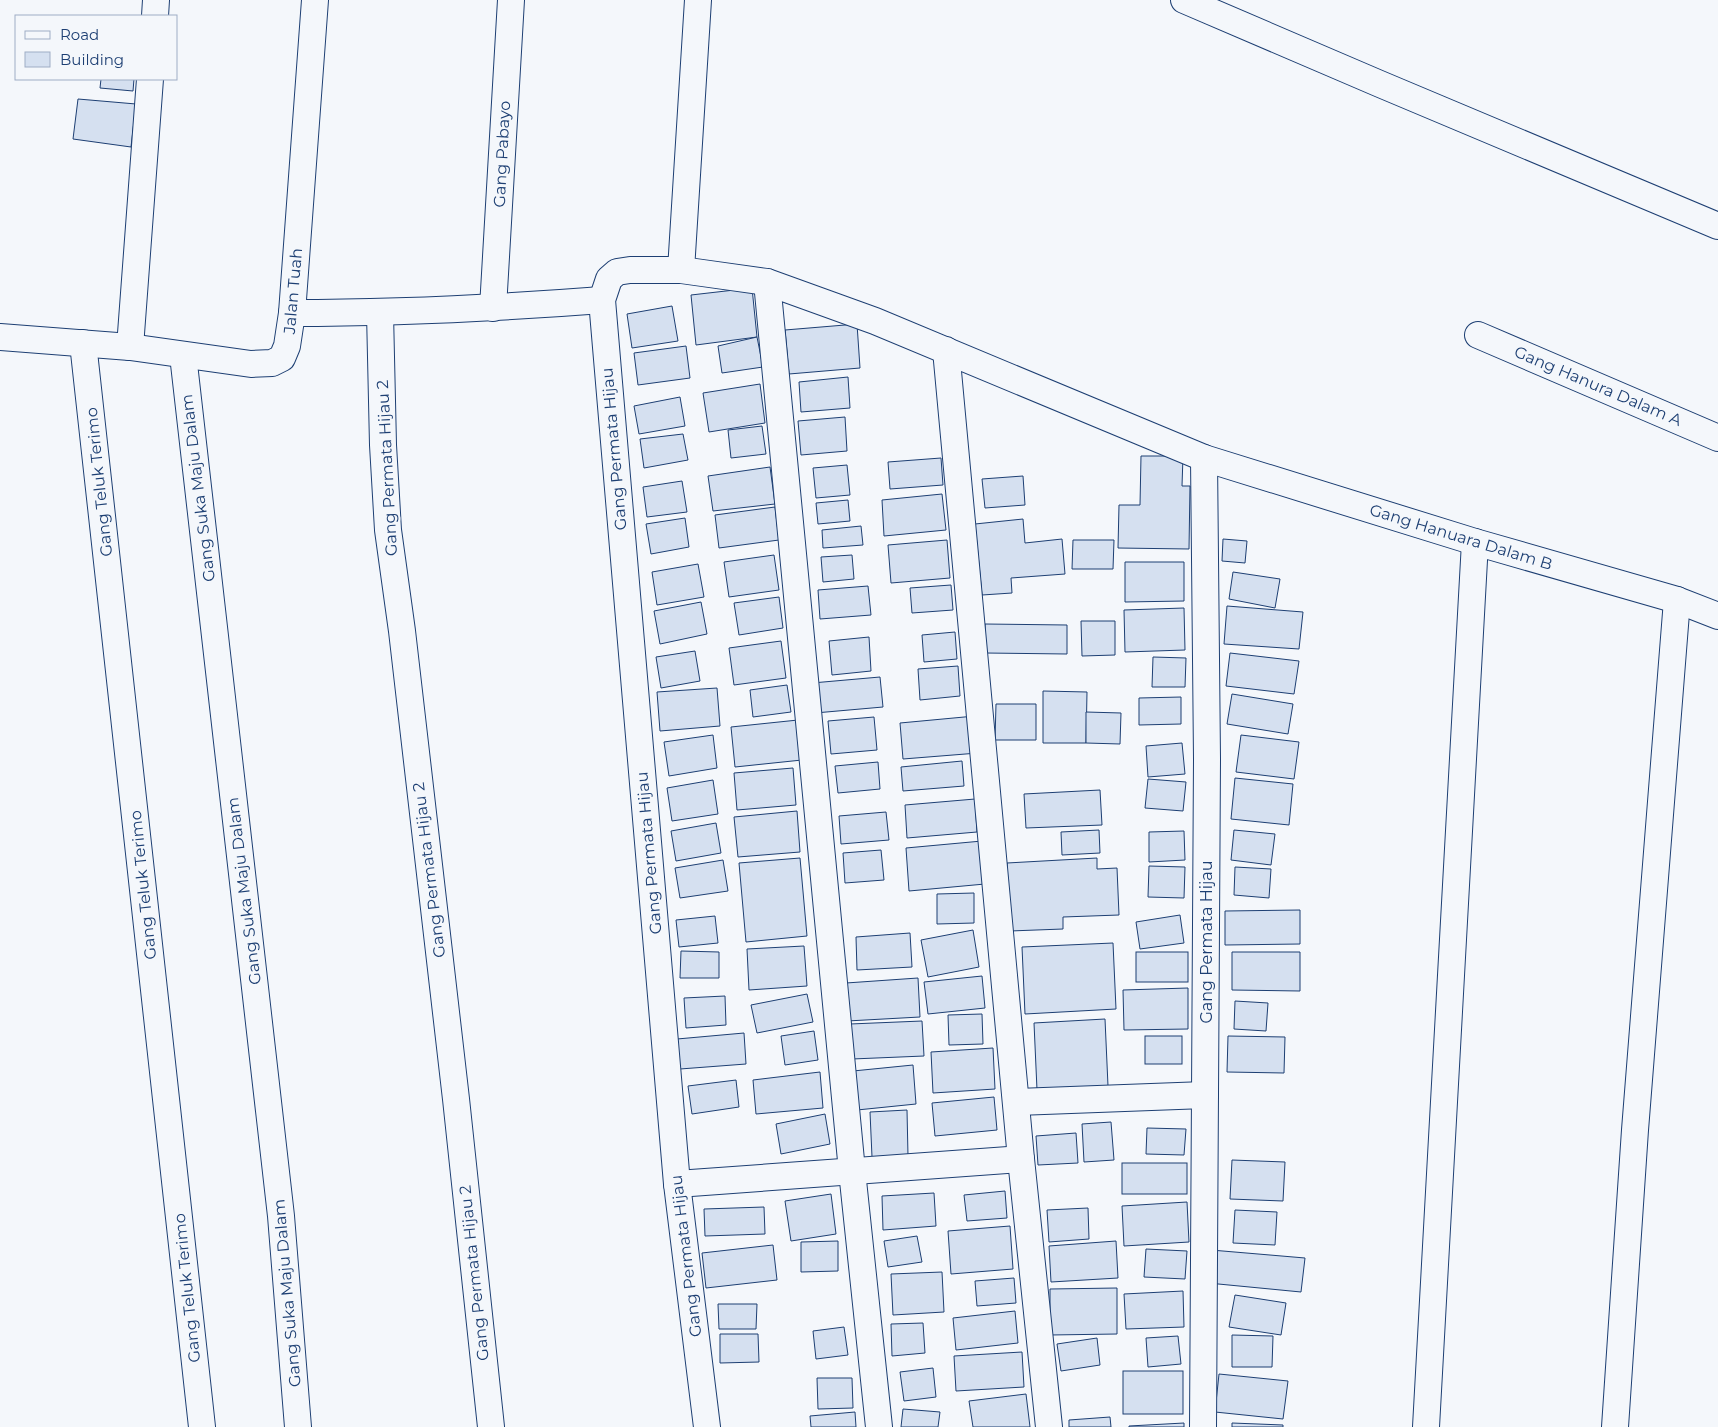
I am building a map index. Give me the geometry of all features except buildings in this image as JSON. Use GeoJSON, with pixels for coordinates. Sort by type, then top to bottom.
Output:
{"type":"FeatureCollection","features":[{"type":"Feature","properties":{"kind":"street"},"geometry":{"type":"LineString","coordinates":[[155,15],[156,0]]}},
{"type":"Feature","properties":{"kind":"street","name":"Jalan Tuah"},"geometry":{"type":"LineString","coordinates":[[0,337],[130,347],[251,364],[272,363],[282,358],[287,346],[292,313],[315,0]]}},
{"type":"Feature","properties":{"kind":"street","name":"Gang Pabayo"},"geometry":{"type":"LineString","coordinates":[[493,308],[511,0]]}},
{"type":"Feature","properties":{"kind":"street"},"geometry":{"type":"LineString","coordinates":[[681,270],[698,0]]}},
{"type":"Feature","properties":{"kind":"street"},"geometry":{"type":"LineString","coordinates":[[1184,0],[1718,226]]}},
{"type":"Feature","properties":{"kind":"street"},"geometry":{"type":"LineString","coordinates":[[130,347],[150,80]]}},
{"type":"Feature","properties":{"kind":"street","name":"Gang Hanuara Dalam B"},"geometry":{"type":"LineString","coordinates":[[292,313],[380,313],[493,308],[605,290],[617,272],[630,270],[681,270],[767,282],[875,320],[1204,458],[1475,542],[1677,600],[1718,616]]}},
{"type":"Feature","properties":{"kind":"street"},"geometry":{"type":"LineString","coordinates":[[767,282],[878,1427]]}},
{"type":"Feature","properties":{"kind":"street","name":"Gang Permata Hijau"},"geometry":{"type":"LineString","coordinates":[[605,290],[677,1184],[707,1427]]}},
{"type":"Feature","properties":{"kind":"street","name":"Gang Permata Hijau 2"},"geometry":{"type":"LineString","coordinates":[[380,313],[383,445],[388,530],[402,631],[456,1099],[491,1427]]}},
{"type":"Feature","properties":{"kind":"street","name":"Gang Hanura Dalam A"},"geometry":{"type":"LineString","coordinates":[[1478,335],[1718,438]]}},
{"type":"Feature","properties":{"kind":"street","name":"Gang Teluk Terimo"},"geometry":{"type":"LineString","coordinates":[[84,343],[202,1427]]}},
{"type":"Feature","properties":{"kind":"street"},"geometry":{"type":"LineString","coordinates":[[946,350],[1021,1159],[1049,1427]]}},
{"type":"Feature","properties":{"kind":"street","name":"Gang Suka Maju Dalam"},"geometry":{"type":"LineString","coordinates":[[183,355],[281,1216],[298,1427]]}},
{"type":"Feature","properties":{"kind":"street","name":"Gang Permata Hijau"},"geometry":{"type":"LineString","coordinates":[[1203,1427],[1207,759],[1204,458]]}},
{"type":"Feature","properties":{"kind":"street"},"geometry":{"type":"LineString","coordinates":[[1426,1427],[1475,542]]}},
{"type":"Feature","properties":{"kind":"street"},"geometry":{"type":"LineString","coordinates":[[1616,1427],[1635,1130],[1677,600]]}},
{"type":"Feature","properties":{"kind":"street"},"geometry":{"type":"LineString","coordinates":[[1017,1102],[1205,1095]]}},
{"type":"Feature","properties":{"kind":"street"},"geometry":{"type":"LineString","coordinates":[[677,1184],[1021,1159]]}}]}
